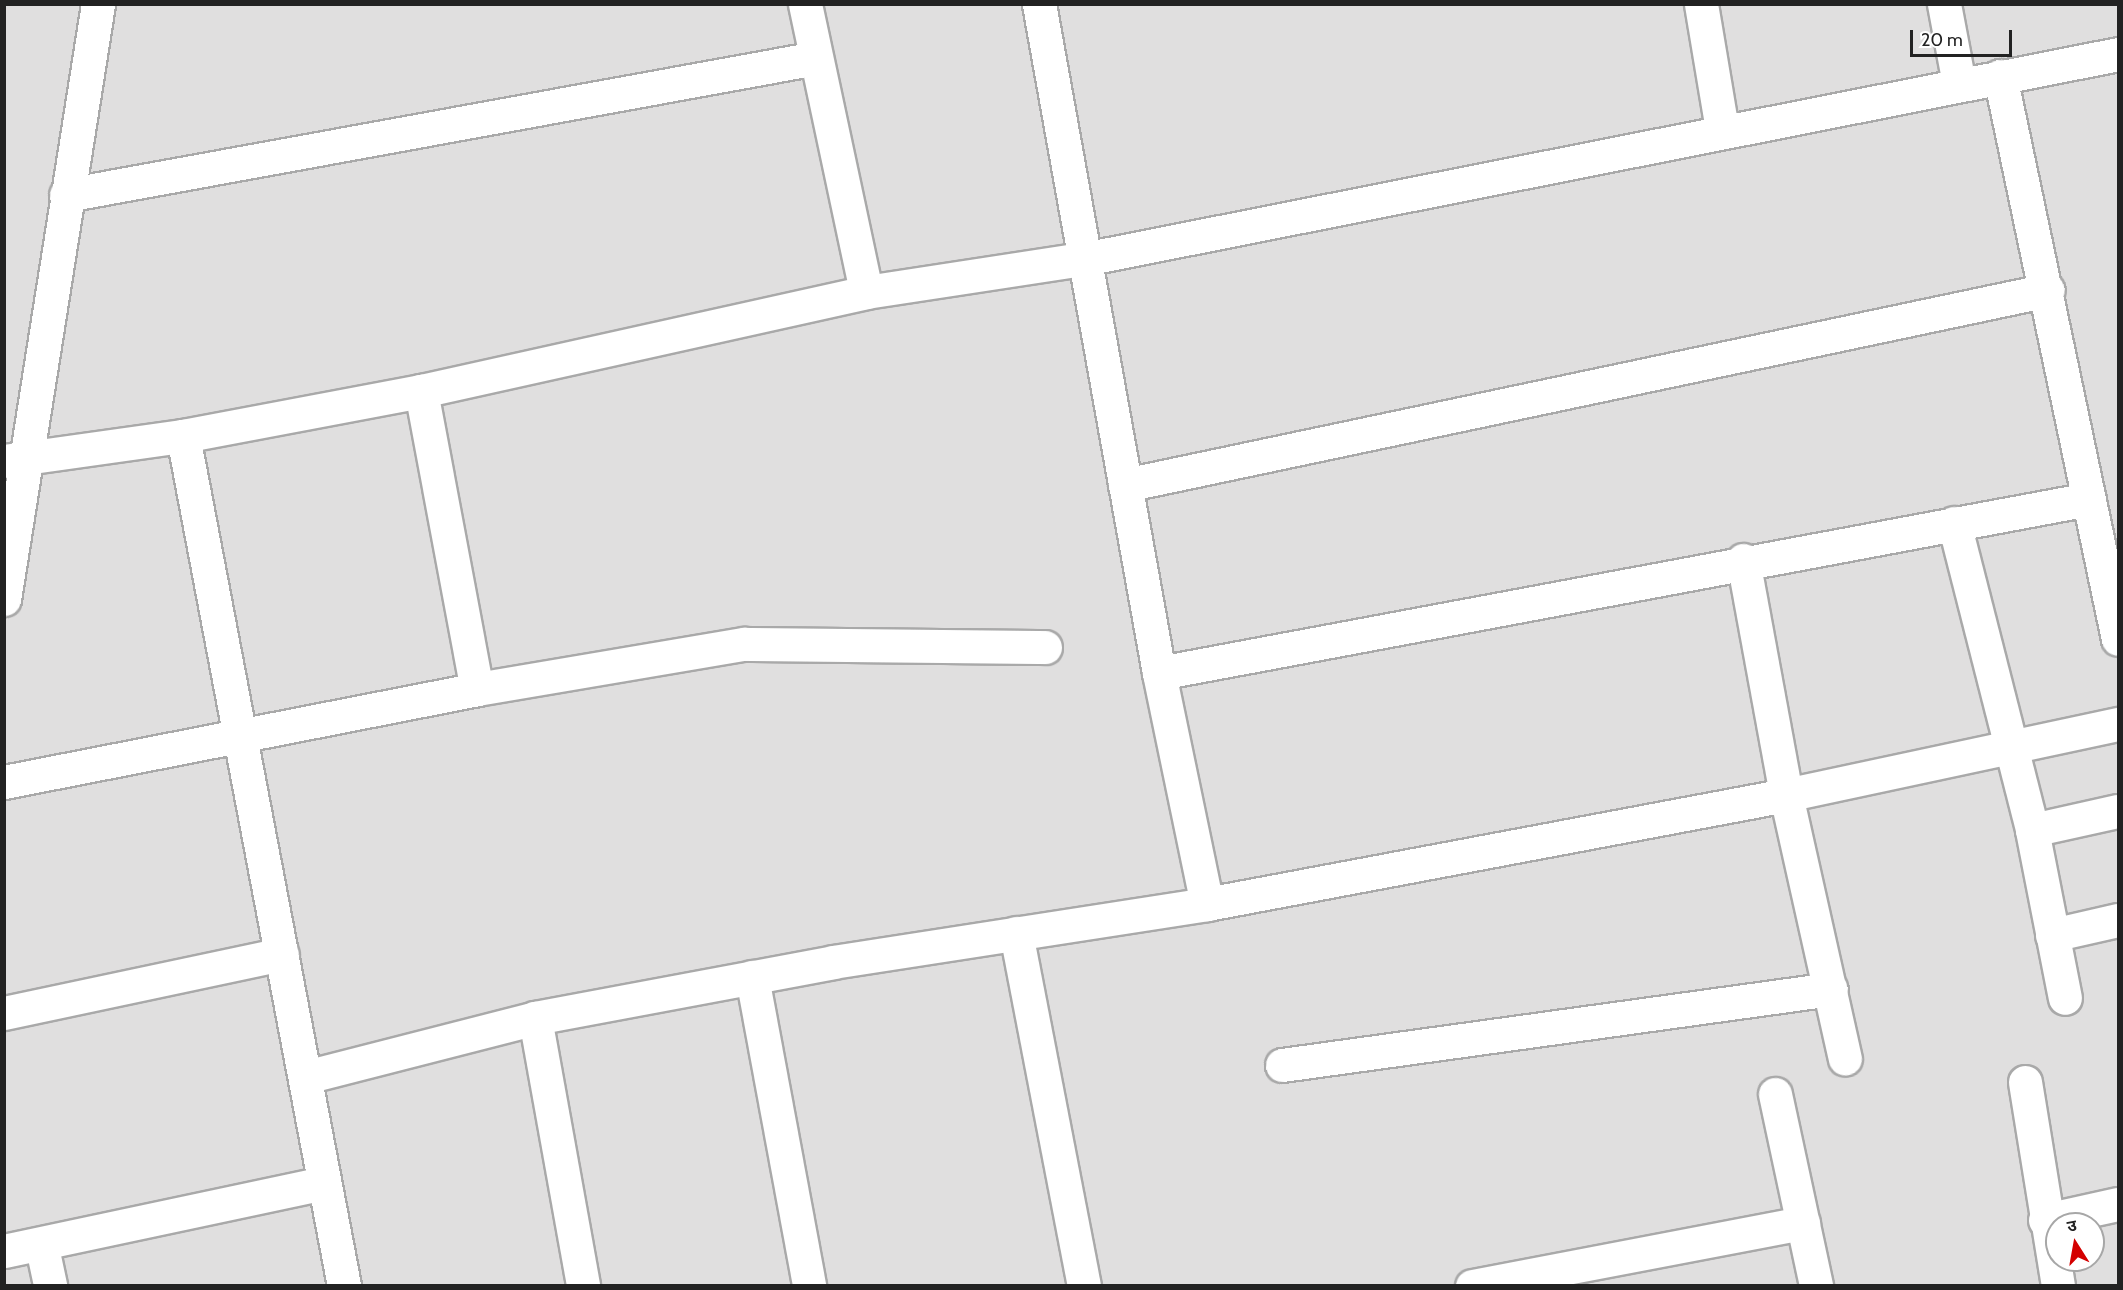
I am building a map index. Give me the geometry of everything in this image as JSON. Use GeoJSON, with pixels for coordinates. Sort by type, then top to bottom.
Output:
{"type":"FeatureCollection","features":[{"type":"Feature","properties":{"kind":"street"},"geometry":{"type":"LineString","coordinates":[[4,599],[13,461],[66,195],[98,4]]}},
{"type":"Feature","properties":{"kind":"street"},"geometry":{"type":"LineString","coordinates":[[805,4],[866,292]]}},
{"type":"Feature","properties":{"kind":"street"},"geometry":{"type":"LineString","coordinates":[[1039,4],[1089,258],[1125,485],[1159,673],[1207,904]]}},
{"type":"Feature","properties":{"kind":"street"},"geometry":{"type":"LineString","coordinates":[[1701,4],[1722,129]]}},
{"type":"Feature","properties":{"kind":"street"},"geometry":{"type":"LineString","coordinates":[[1944,4],[1959,84]]}},
{"type":"Feature","properties":{"kind":"street"},"geometry":{"type":"LineString","coordinates":[[13,461],[183,436],[421,391],[866,292],[1089,258],[1722,129],[2118,54]]}},
{"type":"Feature","properties":{"kind":"street"},"geometry":{"type":"LineString","coordinates":[[66,195],[816,57]]}},
{"type":"Feature","properties":{"kind":"street"},"geometry":{"type":"LineString","coordinates":[[2000,76],[2048,290],[2118,639]]}},
{"type":"Feature","properties":{"kind":"street"},"geometry":{"type":"LineString","coordinates":[[1125,485],[2048,290]]}},
{"type":"Feature","properties":{"kind":"street"},"geometry":{"type":"LineString","coordinates":[[421,391],[477,689]]}},
{"type":"Feature","properties":{"kind":"street"},"geometry":{"type":"LineString","coordinates":[[183,436],[344,1286]]}},
{"type":"Feature","properties":{"kind":"street"},"geometry":{"type":"LineString","coordinates":[[1159,673],[1743,560],[2089,499]]}},
{"type":"Feature","properties":{"kind":"street"},"geometry":{"type":"LineString","coordinates":[[1954,523],[2032,830],[2065,998]]}},
{"type":"Feature","properties":{"kind":"street"},"geometry":{"type":"LineString","coordinates":[[1743,560],[1786,795],[1845,1058]]}},
{"type":"Feature","properties":{"kind":"street"},"geometry":{"type":"LineString","coordinates":[[4,783],[477,689],[744,644],[1044,647]]}},
{"type":"Feature","properties":{"kind":"street"},"geometry":{"type":"LineString","coordinates":[[306,1077],[535,1018],[752,977],[1207,904],[1786,795],[2118,724]]}},
{"type":"Feature","properties":{"kind":"street"},"geometry":{"type":"LineString","coordinates":[[2032,830],[2118,811]]}},
{"type":"Feature","properties":{"kind":"street"},"geometry":{"type":"LineString","coordinates":[[2052,934],[2118,920]]}},
{"type":"Feature","properties":{"kind":"street"},"geometry":{"type":"LineString","coordinates":[[1016,933],[1084,1286]]}},
{"type":"Feature","properties":{"kind":"street"},"geometry":{"type":"LineString","coordinates":[[4,1013],[282,954]]}},
{"type":"Feature","properties":{"kind":"street"},"geometry":{"type":"LineString","coordinates":[[752,977],[809,1286]]}},
{"type":"Feature","properties":{"kind":"street"},"geometry":{"type":"LineString","coordinates":[[1282,1065],[1831,989]]}},
{"type":"Feature","properties":{"kind":"street"},"geometry":{"type":"LineString","coordinates":[[535,1018],[583,1286]]}},
{"type":"Feature","properties":{"kind":"street"},"geometry":{"type":"LineString","coordinates":[[2025,1082],[2045,1220]]}},
{"type":"Feature","properties":{"kind":"street"},"geometry":{"type":"LineString","coordinates":[[1774,1094],[1816,1286]]}},
{"type":"Feature","properties":{"kind":"street"},"geometry":{"type":"LineString","coordinates":[[4,1251],[42,1247],[324,1183]]}},
{"type":"Feature","properties":{"kind":"street"},"geometry":{"type":"LineString","coordinates":[[2082,1212],[2118,1204]]}},
{"type":"Feature","properties":{"kind":"street"},"geometry":{"type":"LineString","coordinates":[[1472,1286],[1803,1223]]}},
{"type":"Feature","properties":{"kind":"street"},"geometry":{"type":"LineString","coordinates":[[42,1247],[50,1286]]}},
{"type":"Feature","properties":{"kind":"shaded area"},"geometry":{"type":"Polygon","coordinates":[[[5,5],[2118,5],[2118,1285],[5,1286],[5,5]]]}}]}
